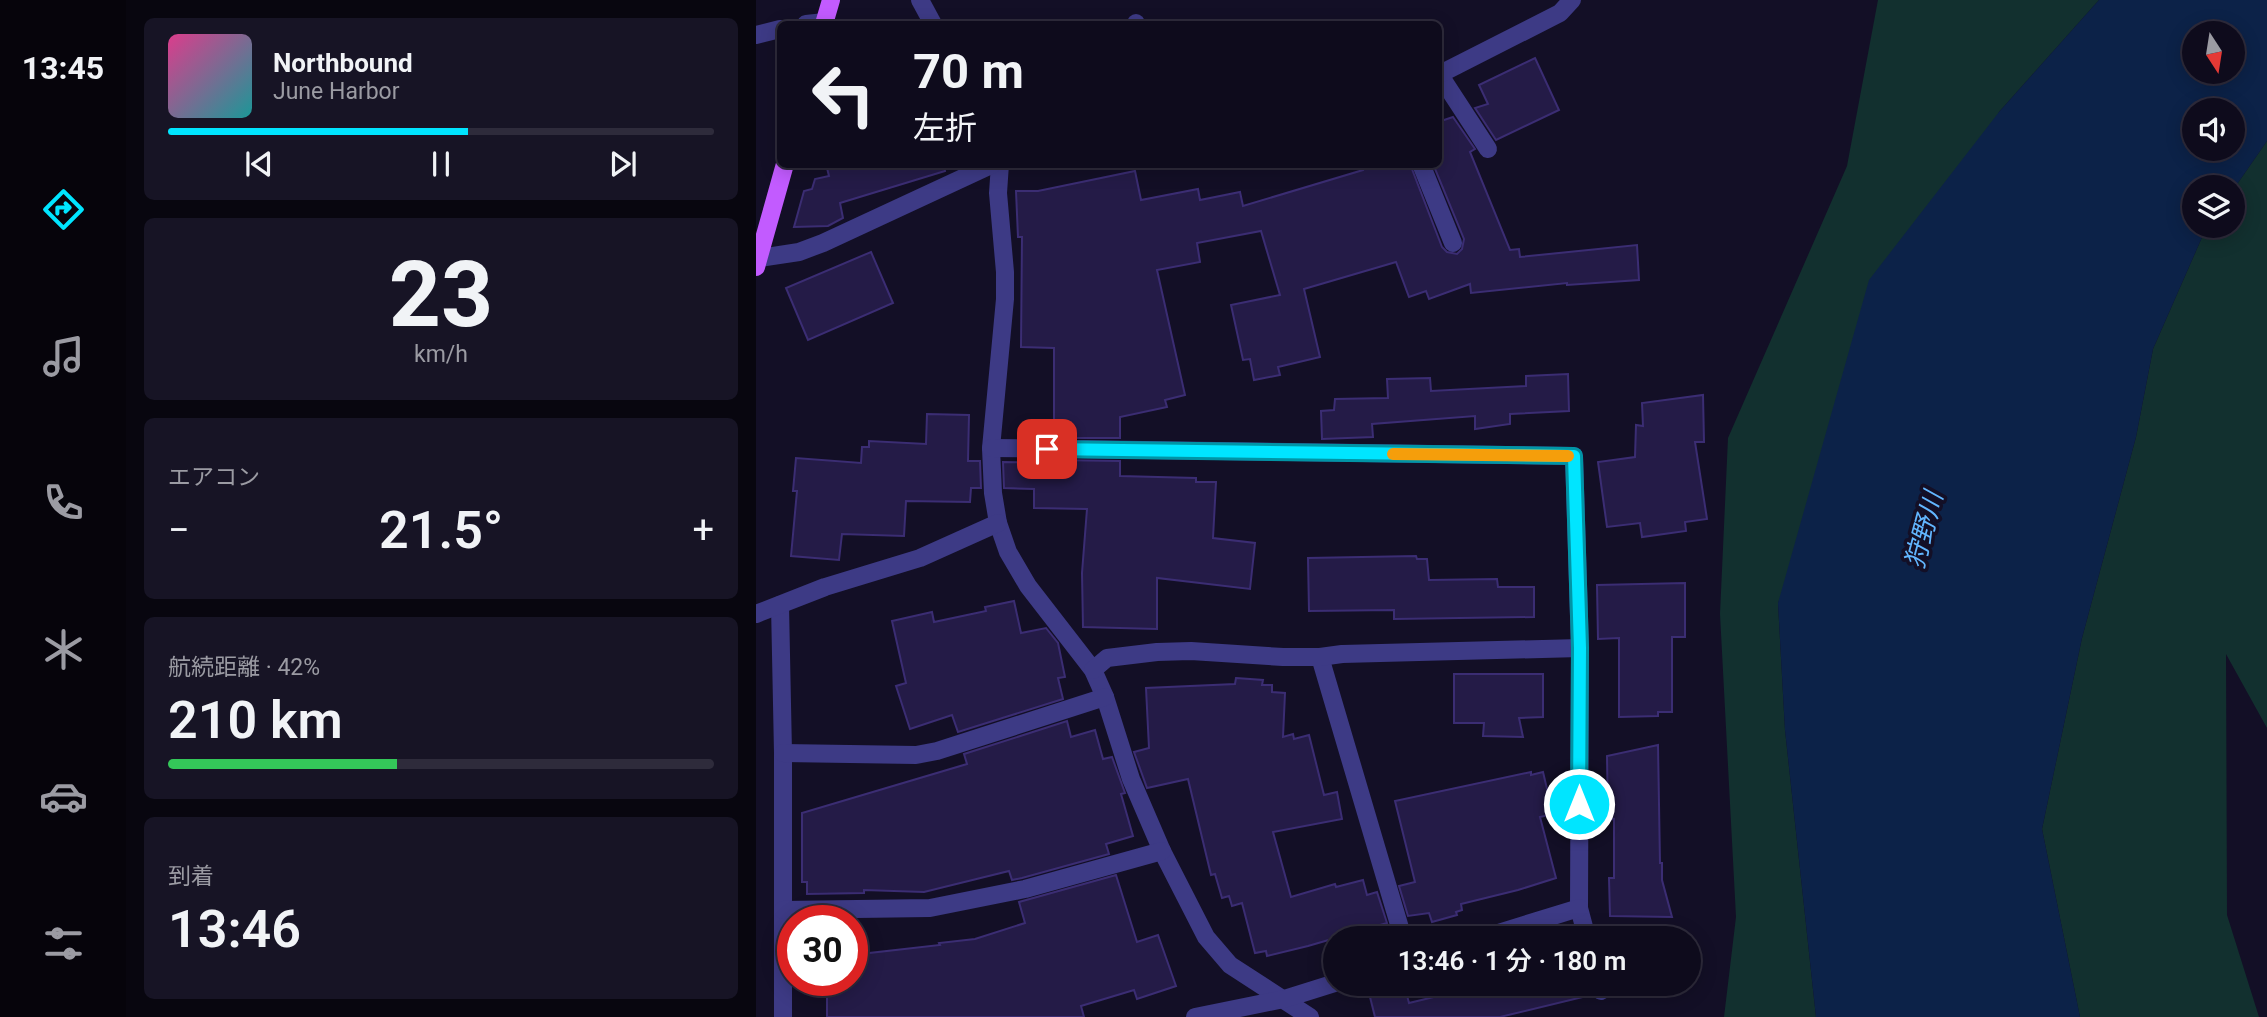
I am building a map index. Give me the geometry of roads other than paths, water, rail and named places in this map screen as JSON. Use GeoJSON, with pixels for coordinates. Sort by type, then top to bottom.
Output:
{"type":"FeatureCollection","features":[{"type":"Feature","properties":{"kind":"main road"},"geometry":{"type":"LineString","coordinates":[[826,21],[831,0]]}},
{"type":"Feature","properties":{"kind":"main road"},"geometry":{"type":"LineString","coordinates":[[757,262],[784,168]]}},
{"type":"Feature","properties":{"kind":"street"},"geometry":{"type":"LineString","coordinates":[[920,0],[931,21]]}},
{"type":"Feature","properties":{"kind":"street"},"geometry":{"type":"LineString","coordinates":[[1442,73],[1560,13],[1572,0]]}},
{"type":"Feature","properties":{"kind":"street"},"geometry":{"type":"LineString","coordinates":[[756,35],[777,30]]}},
{"type":"Feature","properties":{"kind":"street"},"geometry":{"type":"LineString","coordinates":[[1442,80],[1488,149]]}},
{"type":"Feature","properties":{"kind":"street"},"geometry":{"type":"LineString","coordinates":[[757,262],[799,252],[822,243],[987,168]]}},
{"type":"Feature","properties":{"kind":"street"},"geometry":{"type":"LineString","coordinates":[[1000,168],[998,193],[1005,299],[991,448],[993,493],[998,523],[1008,552],[1028,586],[1093,670],[1105,697],[1131,779],[1162,851],[1206,937],[1230,965],[1310,1017]]}},
{"type":"Feature","properties":{"kind":"street"},"geometry":{"type":"LineString","coordinates":[[1423,168],[1453,243]]}},
{"type":"Feature","properties":{"kind":"street"},"geometry":{"type":"LineString","coordinates":[[991,448],[1574,456],[1580,648],[1578,908],[1583,926]]}},
{"type":"Feature","properties":{"kind":"street"},"geometry":{"type":"LineString","coordinates":[[756,614],[825,587],[920,558],[998,523]]}},
{"type":"Feature","properties":{"kind":"street"},"geometry":{"type":"LineString","coordinates":[[780,605],[783,905]]}},
{"type":"Feature","properties":{"kind":"street"},"geometry":{"type":"LineString","coordinates":[[1093,670],[1107,658],[1157,652],[1320,657],[1342,654],[1580,648]]}},
{"type":"Feature","properties":{"kind":"street"},"geometry":{"type":"LineString","coordinates":[[1320,657],[1399,926]]}},
{"type":"Feature","properties":{"kind":"street"},"geometry":{"type":"LineString","coordinates":[[783,753],[916,755],[937,751],[1105,697]]}},
{"type":"Feature","properties":{"kind":"street"},"geometry":{"type":"LineString","coordinates":[[868,909],[930,908],[1025,889],[1162,851]]}},
{"type":"Feature","properties":{"kind":"street"},"geometry":{"type":"LineString","coordinates":[[1520,926],[1578,908]]}},
{"type":"Feature","properties":{"kind":"street"},"geometry":{"type":"LineString","coordinates":[[1195,1017],[1284,999],[1323,987]]}},
{"type":"Feature","properties":{"kind":"street"},"geometry":{"type":"LineString","coordinates":[[783,996],[783,1017]]}},
{"type":"Feature","properties":{"kind":"water","name":"狩野川"},"geometry":{"type":"Polygon","coordinates":[[[2099,0],[2267,0],[2267,141],[2243,175],[2182,175],[2182,238],[2202,238],[2153,349],[2136,437],[2082,638],[2042,829],[2080,1017],[1816,1017],[1785,730],[1778,603],[1869,280],[1999,112],[2099,0]]]}}]}
